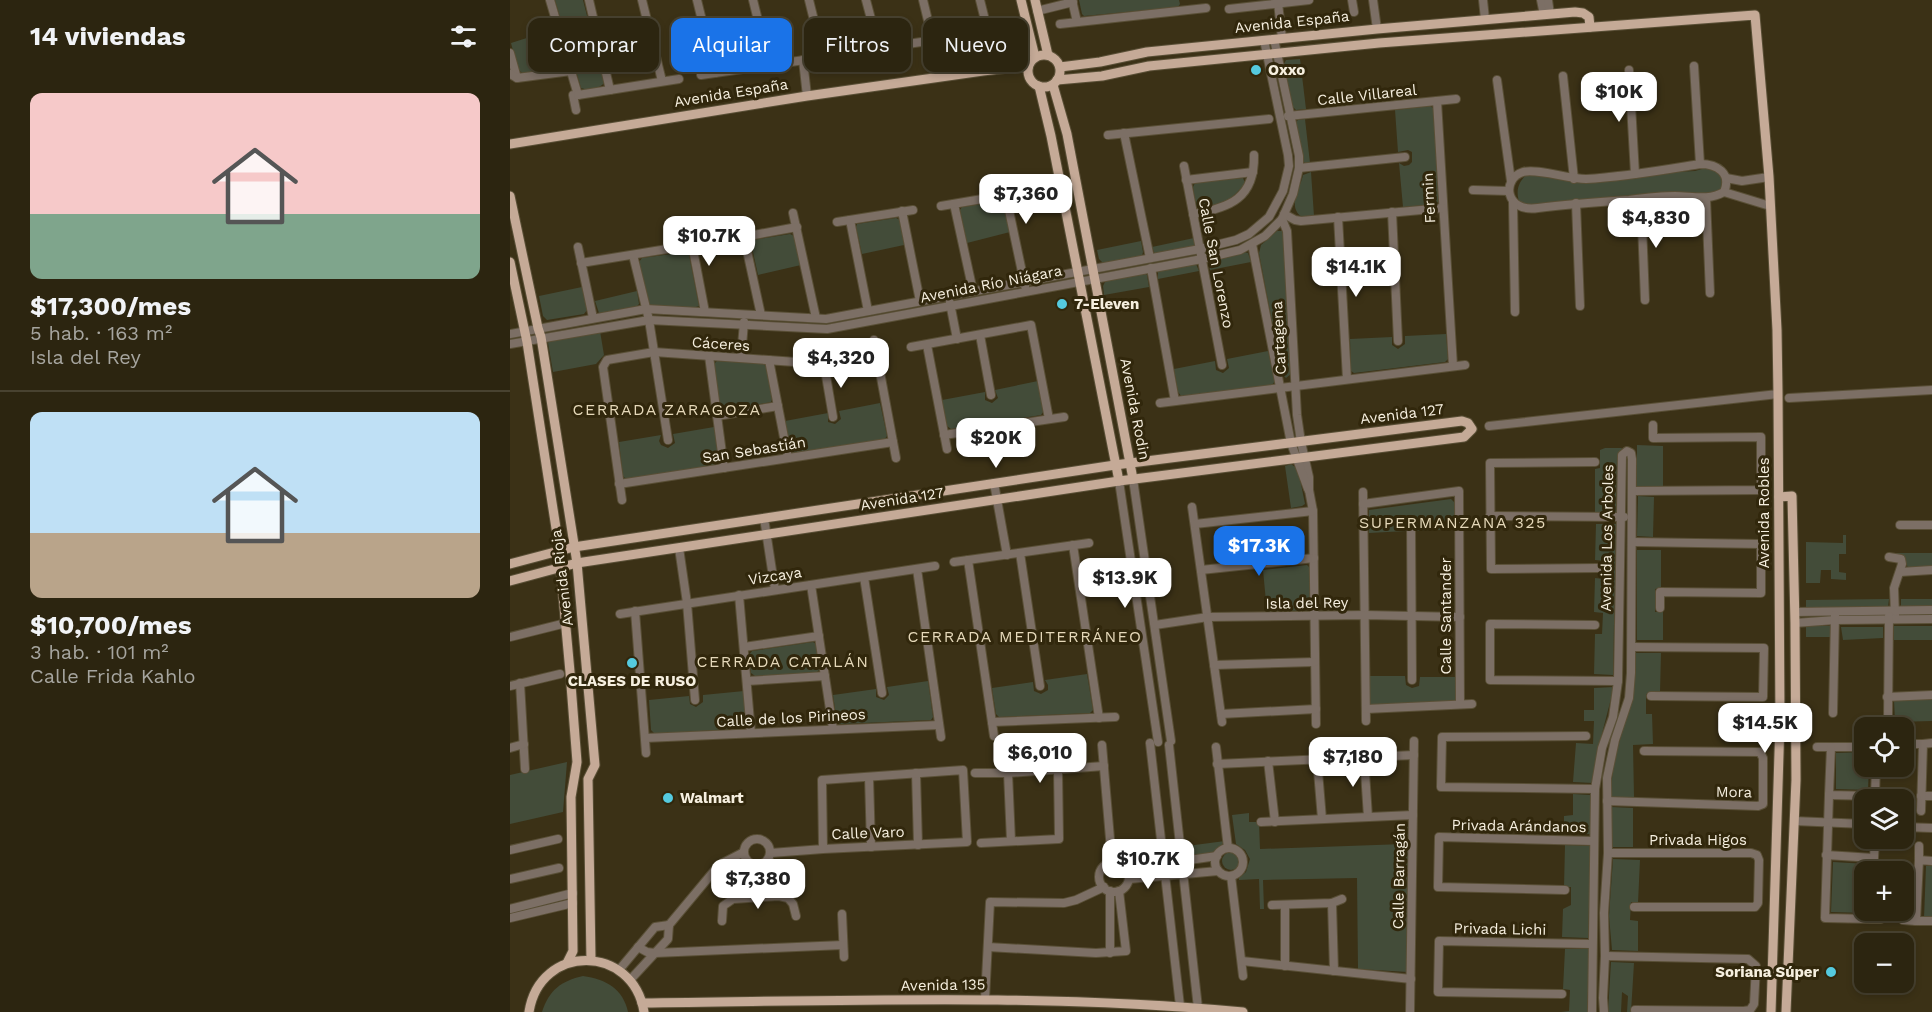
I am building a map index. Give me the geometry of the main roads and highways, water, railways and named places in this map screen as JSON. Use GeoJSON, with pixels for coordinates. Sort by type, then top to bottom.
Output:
{"type":"FeatureCollection","features":[{"type":"Feature","properties":{"kind":"main road"},"geometry":{"type":"LineString","coordinates":[[1020,0],[1035,57],[1028,68],[1031,81],[1039,86]]}},
{"type":"Feature","properties":{"kind":"main road"},"geometry":{"type":"LineString","coordinates":[[1035,0],[1048,55]]}},
{"type":"Feature","properties":{"kind":"main road","name":"Avenida España"},"geometry":{"type":"LineString","coordinates":[[1060,67],[1100,62],[1147,52],[1547,14],[1583,13],[1589,17],[1590,27]]}},
{"type":"Feature","properties":{"kind":"main road","name":"Avenida España"},"geometry":{"type":"LineString","coordinates":[[1039,86],[1149,66],[1379,43],[1755,15]]}},
{"type":"Feature","properties":{"kind":"main road","name":"Avenida Robles"},"geometry":{"type":"LineString","coordinates":[[1755,15],[1769,177],[1777,330],[1780,721],[1771,1012]]}},
{"type":"Feature","properties":{"kind":"main road"},"geometry":{"type":"LineString","coordinates":[[1035,57],[1048,55],[1055,59],[1060,67],[1055,82]]}},
{"type":"Feature","properties":{"kind":"main road","name":"Avenida España"},"geometry":{"type":"LineString","coordinates":[[510,144],[807,96],[976,72]]}},
{"type":"Feature","properties":{"kind":"main road","name":"Avenida Rodin"},"geometry":{"type":"LineString","coordinates":[[1055,82],[1133,479]]}},
{"type":"Feature","properties":{"kind":"main road","name":"Avenida Rodin"},"geometry":{"type":"LineString","coordinates":[[1039,86],[1052,136],[1119,481]]}},
{"type":"Feature","properties":{"kind":"main road","name":"Avenida Rioja"},"geometry":{"type":"LineString","coordinates":[[510,196],[540,333],[576,563],[595,765],[588,779],[591,960]]}},
{"type":"Feature","properties":{"kind":"main road"},"geometry":{"type":"LineString","coordinates":[[511,265],[524,265]]}},
{"type":"Feature","properties":{"kind":"main road","name":"Avenida Rioja"},"geometry":{"type":"LineString","coordinates":[[511,265],[525,337],[559,551],[566,623],[565,673],[577,762],[571,797],[573,951],[567,963]]}},
{"type":"Feature","properties":{"kind":"main road"},"geometry":{"type":"LineString","coordinates":[[518,298],[531,295]]}},
{"type":"Feature","properties":{"kind":"main road","name":"Avenida 127"},"geometry":{"type":"LineString","coordinates":[[510,564],[574,547],[1115,465],[1462,421],[1468,423],[1472,429],[1464,437],[1133,479],[576,563],[510,581]]}},
{"type":"Feature","properties":{"kind":"main road","name":"Avenida Robles"},"geometry":{"type":"LineString","coordinates":[[1779,497],[1792,496],[1795,612],[1794,821],[1786,1012]]}},
{"type":"Feature","properties":{"kind":"main road"},"geometry":{"type":"LineString","coordinates":[[565,673],[586,671]]}},
{"type":"Feature","properties":{"kind":"main road"},"geometry":{"type":"LineString","coordinates":[[574,776],[588,779]]}},
{"type":"Feature","properties":{"kind":"main road"},"geometry":{"type":"LineString","coordinates":[[529,1012],[533,996],[540,983],[550,973],[567,963],[591,960],[605,963],[619,970],[630,980],[643,1008]]}},
{"type":"Feature","properties":{"kind":"main road","name":"Avenida 135"},"geometry":{"type":"LineString","coordinates":[[643,1008],[985,999],[1243,1012]]}},
{"type":"Feature","properties":{"kind":"place","name":"Oxxo"},"geometry":{"type":"Point","coordinates":[1256,70]}},
{"type":"Feature","properties":{"kind":"place","name":"7-Eleven"},"geometry":{"type":"Point","coordinates":[1062,304]}},
{"type":"Feature","properties":{"kind":"place","name":"CLASES DE RUSO"},"geometry":{"type":"Point","coordinates":[632,663]}},
{"type":"Feature","properties":{"kind":"place","name":"Walmart"},"geometry":{"type":"Point","coordinates":[668,798]}},
{"type":"Feature","properties":{"kind":"place","name":"Soriana Súper"},"geometry":{"type":"Point","coordinates":[1831,972]}},
{"type":"Feature","properties":{"kind":"district","name":"CERRADA ZARAGOZA"},"geometry":{"type":"Point","coordinates":[667,409]}},
{"type":"Feature","properties":{"kind":"district","name":"SUPERMANZANA 325"},"geometry":{"type":"Point","coordinates":[1453,522]}},
{"type":"Feature","properties":{"kind":"district","name":"CERRADA MEDITERRÁNEO"},"geometry":{"type":"Point","coordinates":[1025,636]}},
{"type":"Feature","properties":{"kind":"district","name":"CERRADA CATALÁN"},"geometry":{"type":"Point","coordinates":[783,661]}}]}
